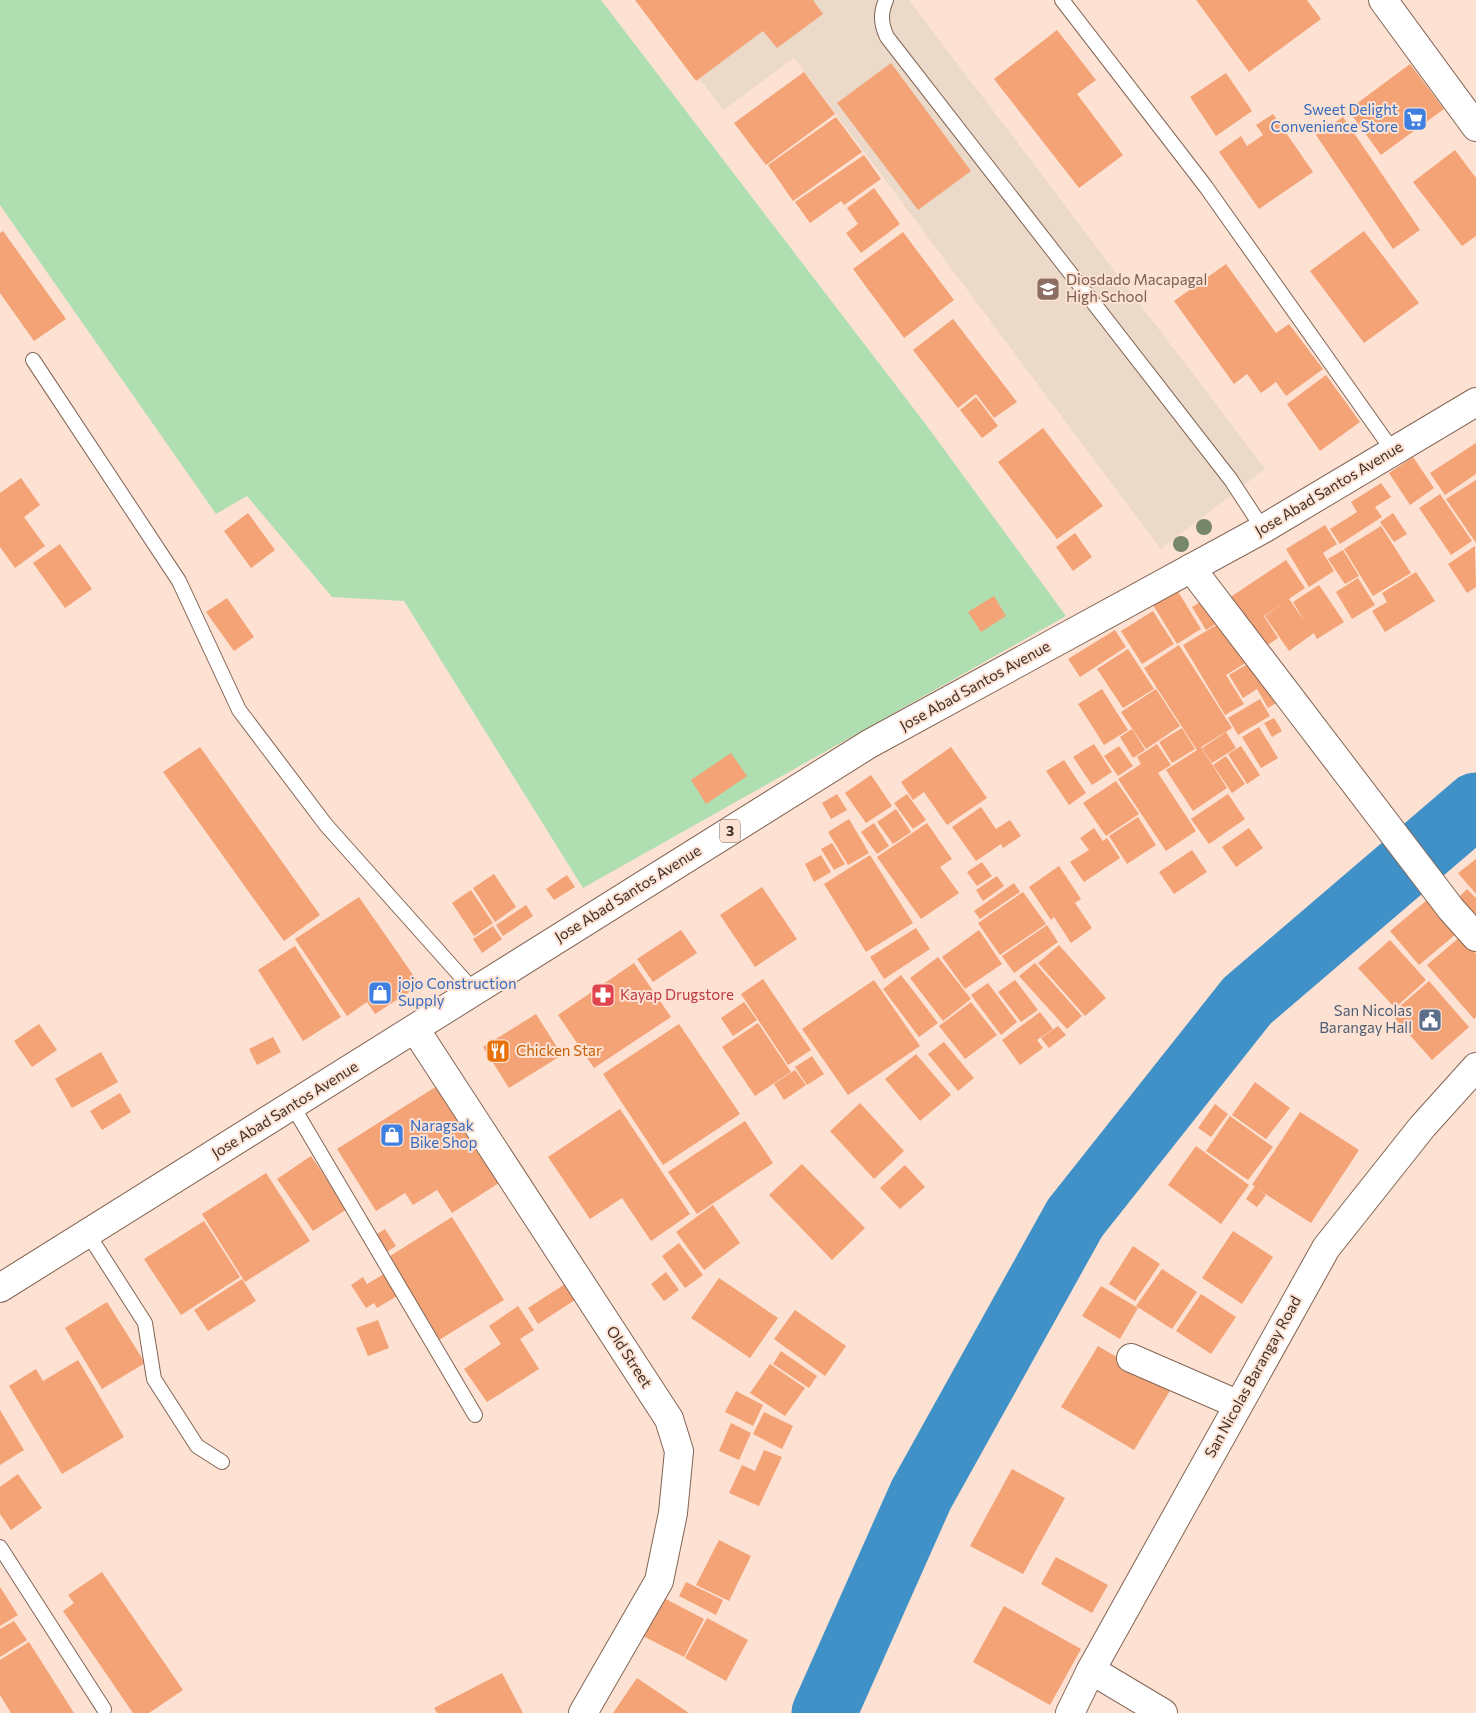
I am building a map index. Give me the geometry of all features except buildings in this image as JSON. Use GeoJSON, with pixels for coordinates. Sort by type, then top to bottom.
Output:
{"type":"FeatureCollection","features":[{"type":"Feature","properties":{"kind":"main road"},"geometry":{"type":"LineString","coordinates":[[1382,0],[1476,127]]}},
{"type":"Feature","properties":{"kind":"main road","name":"Jose Abad Santos Avenue"},"geometry":{"type":"LineString","coordinates":[[0,1288],[870,744],[1263,529],[1476,402]]}},
{"type":"Feature","properties":{"kind":"main road"},"geometry":{"type":"LineString","coordinates":[[1191,568],[1451,909],[1476,937]]}},
{"type":"Feature","properties":{"kind":"main road","name":"Old Street"},"geometry":{"type":"LineString","coordinates":[[414,1029],[669,1419],[679,1451],[673,1513],[659,1581],[583,1713]]}},
{"type":"Feature","properties":{"kind":"main road","name":"San Nicolas Barangay Road"},"geometry":{"type":"LineString","coordinates":[[1070,1713],[1091,1670],[1237,1404],[1326,1248],[1422,1127],[1476,1067]]}},
{"type":"Feature","properties":{"kind":"main road"},"geometry":{"type":"LineString","coordinates":[[1131,1358],[1237,1404]]}},
{"type":"Feature","properties":{"kind":"main road"},"geometry":{"type":"LineString","coordinates":[[1091,1670],[1163,1713]]}},
{"type":"Feature","properties":{"kind":"lane"},"geometry":{"type":"LineString","coordinates":[[886,0],[882,10],[882,25],[887,38],[1231,480],[1263,529]]}},
{"type":"Feature","properties":{"kind":"lane"},"geometry":{"type":"LineString","coordinates":[[1062,0],[1206,187],[1394,451]]}},
{"type":"Feature","properties":{"kind":"lane"},"geometry":{"type":"LineString","coordinates":[[33,360],[179,581],[238,710],[326,826],[474,991]]}},
{"type":"Feature","properties":{"kind":"lane"},"geometry":{"type":"LineString","coordinates":[[292,1105],[475,1415]]}},
{"type":"Feature","properties":{"kind":"lane"},"geometry":{"type":"LineString","coordinates":[[88,1234],[145,1323],[154,1379],[197,1446],[222,1462]]}},
{"type":"Feature","properties":{"kind":"lane"},"geometry":{"type":"LineString","coordinates":[[0,1546],[104,1709]]}},
{"type":"Feature","properties":{"kind":"shaded area","name":"Diosdado Macapagal High School"},"geometry":{"type":"Polygon","coordinates":[[[640,0],[909,0],[1265,469],[1161,549],[794,58],[723,110],[640,0]]]}},
{"type":"Feature","properties":{"kind":"green space"},"geometry":{"type":"Polygon","coordinates":[[[0,0],[601,0],[927,426],[1066,616],[583,888],[404,601],[332,597],[247,496],[216,514],[0,205],[0,0]]]}},
{"type":"Feature","properties":{"kind":"waterway"},"geometry":{"type":"LineString","coordinates":[[824,1713],[921,1495],[1075,1218],[1247,1001],[1476,805]]}},
{"type":"Feature","properties":{"kind":"place","name":"Sweet Delight Convenience Store"},"geometry":{"type":"Point","coordinates":[1415,119]}},
{"type":"Feature","properties":{"kind":"place","name":"Diosdado Macapagal High School"},"geometry":{"type":"Point","coordinates":[1048,289]}},
{"type":"Feature","properties":{"kind":"place","name":"jojo Construction Supply"},"geometry":{"type":"Point","coordinates":[380,993]}},
{"type":"Feature","properties":{"kind":"place","name":"Kayap Drugstore"},"geometry":{"type":"Point","coordinates":[603,995]}},
{"type":"Feature","properties":{"kind":"place","name":"San Nicolas Barangay Hall"},"geometry":{"type":"Point","coordinates":[1430,1020]}},
{"type":"Feature","properties":{"kind":"place","name":"Chicken Star"},"geometry":{"type":"Point","coordinates":[498,1051]}},
{"type":"Feature","properties":{"kind":"place","name":"Naragsak Bike Shop"},"geometry":{"type":"Point","coordinates":[392,1135]}}]}
